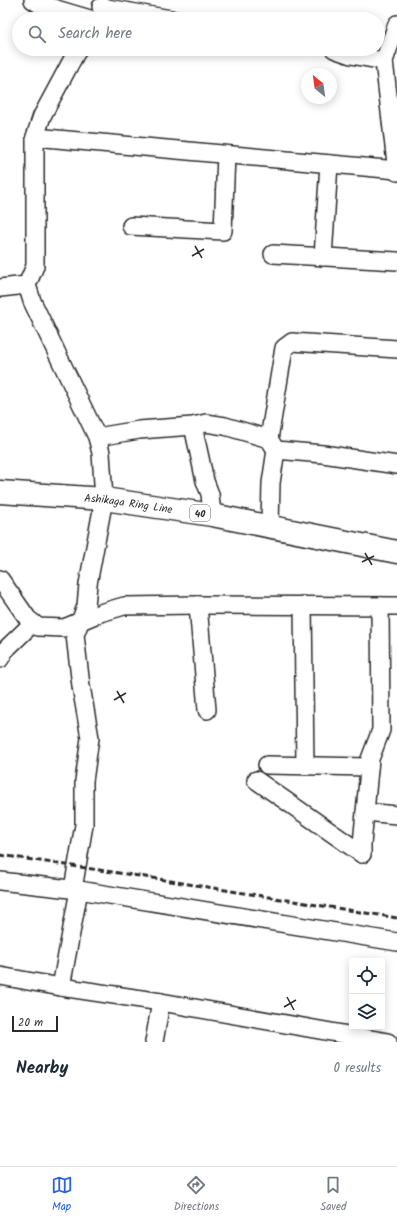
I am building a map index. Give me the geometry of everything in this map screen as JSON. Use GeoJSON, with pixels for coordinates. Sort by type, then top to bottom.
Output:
{"type":"FeatureCollection","features":[{"type":"Feature","properties":{"kind":"main road","name":"Ashikaga Ring Line"},"geometry":{"type":"LineString","coordinates":[[0,492],[104,499],[212,514],[397,552]]}},
{"type":"Feature","properties":{"kind":"street"},"geometry":{"type":"LineString","coordinates":[[33,0],[39,4],[98,11]]}},
{"type":"Feature","properties":{"kind":"street"},"geometry":{"type":"LineString","coordinates":[[35,138],[397,171],[384,61],[397,24]]}},
{"type":"Feature","properties":{"kind":"street"},"geometry":{"type":"LineString","coordinates":[[61,987],[84,825],[84,781],[90,738],[81,686],[75,635],[86,606],[88,584],[104,499],[101,453],[97,436],[32,301],[27,285],[35,266],[35,138],[42,116],[74,56]]}},
{"type":"Feature","properties":{"kind":"street"},"geometry":{"type":"LineString","coordinates":[[356,56],[384,61]]}},
{"type":"Feature","properties":{"kind":"street"},"geometry":{"type":"LineString","coordinates":[[131,226],[223,231],[226,155]]}},
{"type":"Feature","properties":{"kind":"street"},"geometry":{"type":"LineString","coordinates":[[323,257],[329,164]]}},
{"type":"Feature","properties":{"kind":"street"},"geometry":{"type":"LineString","coordinates":[[273,254],[397,261]]}},
{"type":"Feature","properties":{"kind":"street"},"geometry":{"type":"LineString","coordinates":[[0,288],[27,285]]}},
{"type":"Feature","properties":{"kind":"street"},"geometry":{"type":"LineString","coordinates":[[270,525],[272,445],[284,348],[292,342],[397,349]]}},
{"type":"Feature","properties":{"kind":"street"},"geometry":{"type":"LineString","coordinates":[[97,436],[139,430],[193,426],[206,423],[225,426],[272,445],[397,465]]}},
{"type":"Feature","properties":{"kind":"street"},"geometry":{"type":"LineString","coordinates":[[193,426],[205,481],[210,494],[212,514]]}},
{"type":"Feature","properties":{"kind":"street"},"geometry":{"type":"LineString","coordinates":[[0,579],[33,623],[38,626],[64,628],[100,613],[124,606],[389,606],[381,730],[370,759],[362,854],[256,780]]}},
{"type":"Feature","properties":{"kind":"street"},"geometry":{"type":"LineString","coordinates":[[198,605],[207,710]]}},
{"type":"Feature","properties":{"kind":"street"},"geometry":{"type":"LineString","coordinates":[[303,605],[305,766]]}},
{"type":"Feature","properties":{"kind":"street"},"geometry":{"type":"LineString","coordinates":[[0,659],[5,650],[33,623]]}},
{"type":"Feature","properties":{"kind":"street"},"geometry":{"type":"LineString","coordinates":[[267,765],[369,767]]}},
{"type":"Feature","properties":{"kind":"street"},"geometry":{"type":"LineString","coordinates":[[365,812],[397,815]]}},
{"type":"Feature","properties":{"kind":"street"},"geometry":{"type":"LineString","coordinates":[[0,881],[76,889],[397,942]]}},
{"type":"Feature","properties":{"kind":"street"},"geometry":{"type":"LineString","coordinates":[[0,976],[161,1002],[388,1042]]}},
{"type":"Feature","properties":{"kind":"street"},"geometry":{"type":"LineString","coordinates":[[154,1042],[161,1002]]}},
{"type":"Feature","properties":{"kind":"railway"},"geometry":{"type":"LineString","coordinates":[[0,855],[397,918]]}}]}
